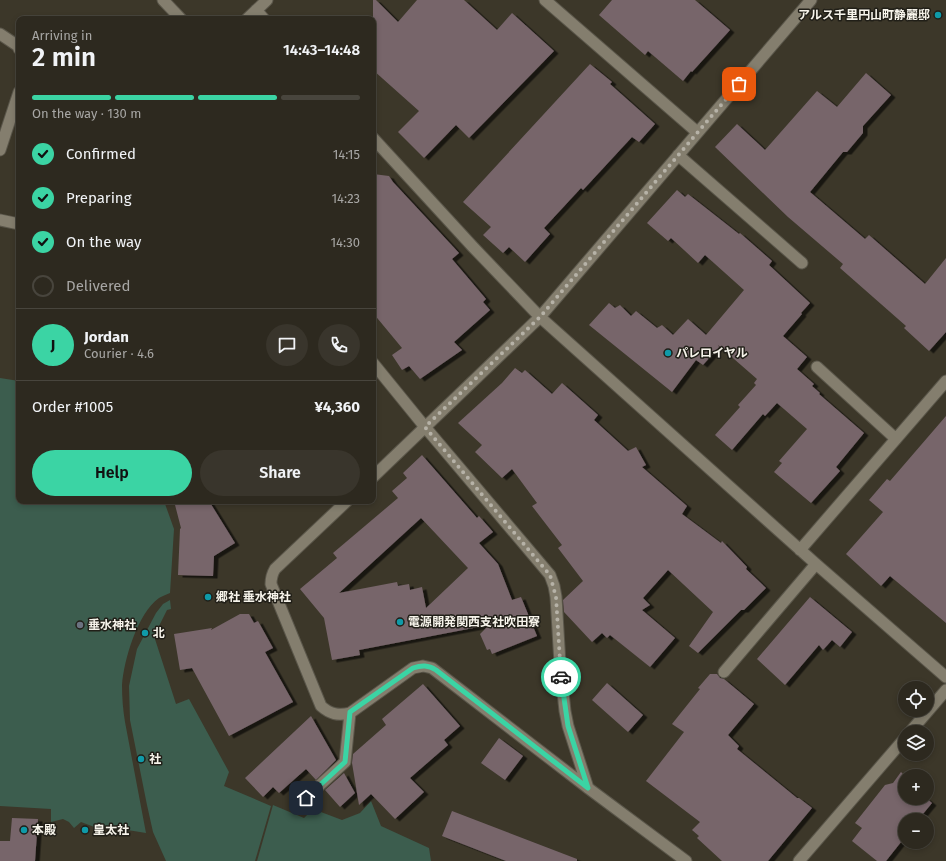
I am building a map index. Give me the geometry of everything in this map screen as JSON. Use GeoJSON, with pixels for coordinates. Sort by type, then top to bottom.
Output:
{"type":"FeatureCollection","features":[{"type":"Feature","properties":{"kind":"street"},"geometry":{"type":"LineString","coordinates":[[163,0],[178,16]]}},
{"type":"Feature","properties":{"kind":"street"},"geometry":{"type":"LineString","coordinates":[[250,16],[267,0]]}},
{"type":"Feature","properties":{"kind":"street"},"geometry":{"type":"LineString","coordinates":[[544,0],[697,132]]}},
{"type":"Feature","properties":{"kind":"street"},"geometry":{"type":"LineString","coordinates":[[376,474],[540,317],[811,0]]}},
{"type":"Feature","properties":{"kind":"street"},"geometry":{"type":"LineString","coordinates":[[256,10],[261,16]]}},
{"type":"Feature","properties":{"kind":"street"},"geometry":{"type":"LineString","coordinates":[[0,34],[16,45]]}},
{"type":"Feature","properties":{"kind":"street"},"geometry":{"type":"LineString","coordinates":[[0,150],[16,101]]}},
{"type":"Feature","properties":{"kind":"street"},"geometry":{"type":"LineString","coordinates":[[376,141],[540,317],[800,550],[946,677]]}},
{"type":"Feature","properties":{"kind":"street"},"geometry":{"type":"LineString","coordinates":[[678,155],[802,263]]}},
{"type":"Feature","properties":{"kind":"street"},"geometry":{"type":"LineString","coordinates":[[0,220],[16,223]]}},
{"type":"Feature","properties":{"kind":"street"},"geometry":{"type":"LineString","coordinates":[[376,367],[550,575],[556,597],[560,664],[565,711],[568,726],[588,788]]}},
{"type":"Feature","properties":{"kind":"street"},"geometry":{"type":"LineString","coordinates":[[817,367],[896,439]]}},
{"type":"Feature","properties":{"kind":"street"},"geometry":{"type":"LineString","coordinates":[[800,550],[946,381]]}},
{"type":"Feature","properties":{"kind":"street"},"geometry":{"type":"LineString","coordinates":[[344,504],[275,569],[271,575],[271,584],[321,706],[337,715],[350,712],[413,668],[427,666],[436,670],[588,788],[686,861]]}},
{"type":"Feature","properties":{"kind":"street"},"geometry":{"type":"LineString","coordinates":[[724,672],[816,564]]}},
{"type":"Feature","properties":{"kind":"street"},"geometry":{"type":"LineString","coordinates":[[916,725],[946,690]]}},
{"type":"Feature","properties":{"kind":"street"},"geometry":{"type":"LineString","coordinates":[[296,807],[345,762],[350,712]]}},
{"type":"Feature","properties":{"kind":"street"},"geometry":{"type":"LineString","coordinates":[[798,861],[898,746]]}},
{"type":"Feature","properties":{"kind":"green space","name":"垂水神社"},"geometry":{"type":"Polygon","coordinates":[[[0,378],[16,381],[16,504],[165,504],[174,529],[170,593],[159,598],[151,605],[138,626],[129,651],[122,685],[125,722],[146,833],[109,827],[97,828],[81,822],[74,828],[69,822],[63,819],[51,822],[51,809],[0,806],[0,378]]]}},
{"type":"Feature","properties":{"kind":"green space"},"geometry":{"type":"Polygon","coordinates":[[[170,600],[171,609],[167,610],[154,636],[176,704],[189,699],[229,772],[224,786],[271,806],[255,861],[166,861],[153,832],[130,720],[129,686],[137,649],[156,613],[163,604],[170,600]]]}},
{"type":"Feature","properties":{"kind":"green space"},"geometry":{"type":"Polygon","coordinates":[[[371,801],[381,826],[429,848],[431,861],[257,861],[273,805],[304,818],[313,809],[342,820],[360,813],[371,801]]]}},
{"type":"Feature","properties":{"kind":"building"},"geometry":{"type":"Polygon","coordinates":[[[373,0],[376,0],[398,22],[417,0],[464,0],[497,30],[512,13],[554,51],[469,138],[456,125],[424,158],[398,132],[419,111],[376,73],[376,16],[373,16],[373,0]]]}},
{"type":"Feature","properties":{"kind":"building"},"geometry":{"type":"Polygon","coordinates":[[[612,0],[695,0],[730,30],[683,81],[648,51],[645,55],[599,15],[612,0]]]}},
{"type":"Feature","properties":{"kind":"building"},"geometry":{"type":"Polygon","coordinates":[[[590,64],[612,82],[610,84],[655,124],[639,142],[632,137],[583,190],[581,188],[544,228],[550,234],[525,262],[509,247],[503,253],[483,235],[491,227],[463,202],[590,64]]]}},
{"type":"Feature","properties":{"kind":"building"},"geometry":{"type":"Polygon","coordinates":[[[866,73],[891,95],[863,126],[863,133],[847,152],[843,152],[810,192],[865,239],[869,235],[925,284],[946,258],[946,332],[929,351],[904,328],[906,326],[840,268],[843,264],[788,217],[715,147],[737,124],[765,150],[817,91],[837,107],[866,73]]]}},
{"type":"Feature","properties":{"kind":"building"},"geometry":{"type":"Polygon","coordinates":[[[376,174],[389,176],[459,253],[452,259],[486,299],[483,302],[490,310],[454,342],[462,350],[420,379],[409,366],[402,370],[392,355],[402,348],[376,317],[376,174]]]}},
{"type":"Feature","properties":{"kind":"building"},"geometry":{"type":"Polygon","coordinates":[[[677,190],[685,197],[688,194],[739,234],[740,233],[772,261],[769,265],[810,303],[783,336],[807,357],[797,369],[814,384],[812,386],[820,393],[819,394],[864,433],[836,467],[840,471],[811,503],[774,472],[782,463],[779,461],[807,429],[777,403],[765,416],[763,414],[732,450],[715,435],[740,407],[738,405],[756,385],[754,383],[757,379],[718,345],[719,347],[703,365],[696,360],[672,392],[589,325],[609,303],[615,308],[620,305],[631,316],[636,311],[657,328],[662,325],[673,335],[688,319],[706,335],[744,290],[705,255],[698,263],[671,238],[668,241],[647,223],[677,190]]]}},
{"type":"Feature","properties":{"kind":"building"},"geometry":{"type":"Polygon","coordinates":[[[515,368],[522,373],[525,370],[552,394],[562,383],[598,415],[594,420],[628,451],[636,447],[646,465],[642,467],[687,506],[682,514],[721,543],[722,541],[747,567],[746,569],[766,588],[744,610],[741,610],[698,653],[689,646],[713,612],[668,570],[643,598],[650,605],[642,610],[675,638],[650,667],[610,635],[607,638],[602,633],[592,642],[564,612],[563,600],[583,581],[558,548],[562,545],[532,506],[537,503],[512,469],[502,478],[475,452],[482,445],[458,423],[502,383],[515,368]]]}},
{"type":"Feature","properties":{"kind":"building"},"geometry":{"type":"Polygon","coordinates":[[[946,416],[946,623],[890,576],[881,586],[846,554],[883,512],[869,500],[887,479],[890,481],[946,416]]]}},
{"type":"Feature","properties":{"kind":"building"},"geometry":{"type":"Polygon","coordinates":[[[422,455],[477,518],[479,516],[493,532],[479,543],[498,564],[512,600],[521,597],[537,636],[492,654],[490,649],[487,650],[480,634],[489,625],[359,650],[360,655],[332,660],[324,618],[300,589],[337,558],[333,553],[398,498],[392,491],[407,478],[403,473],[422,455]],[[421,518],[339,593],[397,582],[398,586],[409,584],[410,590],[422,587],[426,608],[468,568],[421,518]]]}},
{"type":"Feature","properties":{"kind":"building"},"geometry":{"type":"Polygon","coordinates":[[[175,504],[211,504],[235,543],[214,556],[213,576],[178,575],[181,528],[175,504]]]}},
{"type":"Feature","properties":{"kind":"building"},"geometry":{"type":"Polygon","coordinates":[[[810,597],[852,632],[840,647],[832,640],[823,650],[819,645],[785,685],[757,659],[810,597]]]}},
{"type":"Feature","properties":{"kind":"building"},"geometry":{"type":"Polygon","coordinates":[[[240,614],[249,614],[254,623],[258,621],[273,648],[265,652],[293,702],[229,736],[192,668],[180,670],[174,634],[212,628],[211,630],[240,614]]]}},
{"type":"Feature","properties":{"kind":"building"},"geometry":{"type":"Polygon","coordinates":[[[710,674],[717,674],[720,678],[724,679],[754,704],[728,735],[739,746],[737,749],[797,798],[812,808],[768,861],[722,861],[697,838],[699,836],[692,830],[700,822],[646,781],[684,732],[672,724],[710,674]]]}},
{"type":"Feature","properties":{"kind":"building"},"geometry":{"type":"Polygon","coordinates":[[[607,683],[643,715],[628,732],[592,700],[607,683]]]}},
{"type":"Feature","properties":{"kind":"building"},"geometry":{"type":"Polygon","coordinates":[[[423,684],[460,726],[444,740],[448,745],[410,778],[424,792],[395,819],[371,794],[359,805],[352,763],[353,754],[386,725],[382,719],[423,684]]]}},
{"type":"Feature","properties":{"kind":"building"},"geometry":{"type":"Polygon","coordinates":[[[311,716],[336,760],[316,780],[306,769],[279,793],[273,787],[263,797],[245,778],[311,716]]]}},
{"type":"Feature","properties":{"kind":"building"},"geometry":{"type":"Polygon","coordinates":[[[499,738],[523,756],[505,780],[481,763],[499,738]]]}},
{"type":"Feature","properties":{"kind":"building"},"geometry":{"type":"Polygon","coordinates":[[[344,773],[355,793],[340,807],[325,790],[344,773]]]}},
{"type":"Feature","properties":{"kind":"building"},"geometry":{"type":"Polygon","coordinates":[[[898,776],[898,805],[930,805],[924,813],[898,813],[898,846],[886,861],[877,861],[852,841],[862,828],[855,823],[885,785],[893,783],[898,776]]]}},
{"type":"Feature","properties":{"kind":"building"},"geometry":{"type":"Polygon","coordinates":[[[452,811],[577,859],[577,861],[506,861],[442,836],[452,811]]]}},
{"type":"Feature","properties":{"kind":"building"},"geometry":{"type":"Polygon","coordinates":[[[12,818],[38,819],[35,861],[0,861],[0,841],[10,841],[12,818]]]}},
{"type":"Feature","properties":{"kind":"way so far"},"geometry":{"type":"LineString","coordinates":[[561,677],[556,597],[550,575],[425,427],[540,317],[739,84]]}},
{"type":"Feature","properties":{"kind":"place","name":"アルス千里円山町静麗邸"},"geometry":{"type":"Point","coordinates":[938,15]}},
{"type":"Feature","properties":{"kind":"place","name":"パレロイヤル"},"geometry":{"type":"Point","coordinates":[668,353]}},
{"type":"Feature","properties":{"kind":"place","name":"郷社 垂水神社"},"geometry":{"type":"Point","coordinates":[208,597]}},
{"type":"Feature","properties":{"kind":"place","name":"電源開発関西支社吹田寮"},"geometry":{"type":"Point","coordinates":[400,622]}},
{"type":"Feature","properties":{"kind":"place","name":"垂水神社"},"geometry":{"type":"Point","coordinates":[80,625]}},
{"type":"Feature","properties":{"kind":"place","name":"北"},"geometry":{"type":"Point","coordinates":[145,633]}},
{"type":"Feature","properties":{"kind":"place","name":"社"},"geometry":{"type":"Point","coordinates":[141,759]}},
{"type":"Feature","properties":{"kind":"place","name":"本殿"},"geometry":{"type":"Point","coordinates":[24,830]}},
{"type":"Feature","properties":{"kind":"place","name":"皇太社"},"geometry":{"type":"Point","coordinates":[85,830]}},
{"type":"Feature","properties":{"kind":"route"},"geometry":{"type":"LineString","coordinates":[[306,798],[345,762],[350,712],[418,666],[427,666],[436,670],[588,788],[568,726],[561,677]]}}]}
